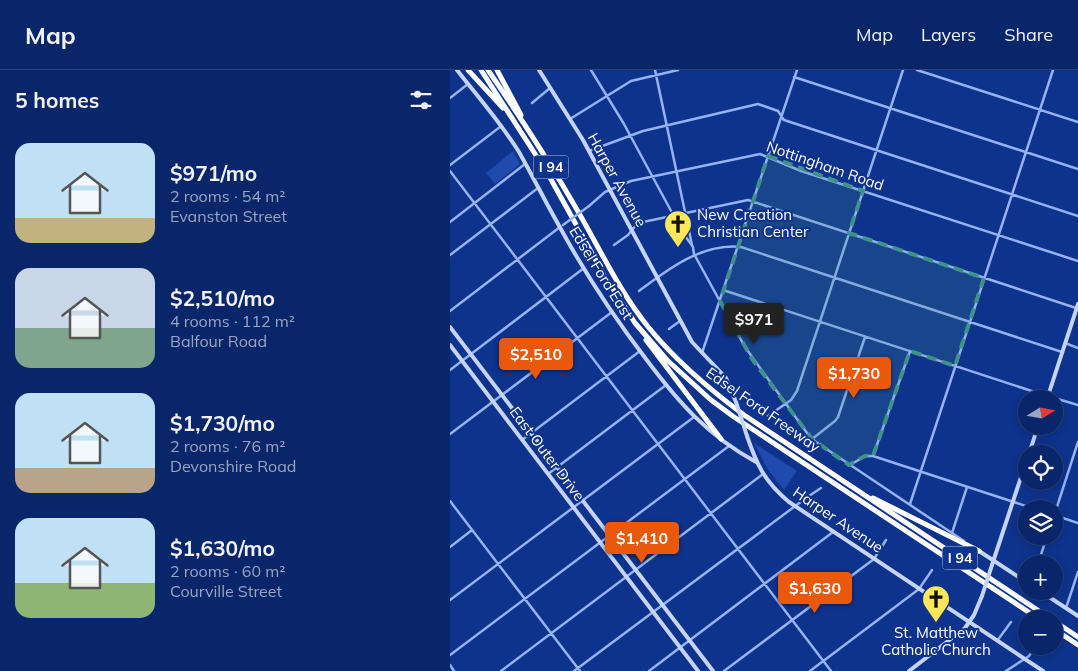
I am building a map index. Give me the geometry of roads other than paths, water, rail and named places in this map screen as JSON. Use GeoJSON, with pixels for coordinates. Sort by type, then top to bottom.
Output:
{"type":"FeatureCollection","features":[{"type":"Feature","properties":{"kind":"highway"},"geometry":{"type":"LineString","coordinates":[[468,70],[509,113]]}},
{"type":"Feature","properties":{"kind":"highway","name":"Edsel Ford Freeway"},"geometry":{"type":"LineString","coordinates":[[481,70],[548,174],[608,282],[635,322],[667,360],[726,412],[1025,610]]}},
{"type":"Feature","properties":{"kind":"highway","name":"Edsel Ford Freeway"},"geometry":{"type":"LineString","coordinates":[[488,70],[576,208],[618,283],[641,317],[670,352],[715,393],[744,415],[1037,610]]}},
{"type":"Feature","properties":{"kind":"highway"},"geometry":{"type":"LineString","coordinates":[[497,70],[526,127]]}},
{"type":"Feature","properties":{"kind":"highway"},"geometry":{"type":"LineString","coordinates":[[635,322],[670,374],[720,439]]}},
{"type":"Feature","properties":{"kind":"highway"},"geometry":{"type":"LineString","coordinates":[[869,498],[875,498],[903,514],[980,551]]}},
{"type":"Feature","properties":{"kind":"highway","name":"Edsel Ford Freeway"},"geometry":{"type":"LineString","coordinates":[[1063,627],[1078,637]]}},
{"type":"Feature","properties":{"kind":"highway"},"geometry":{"type":"LineString","coordinates":[[1063,635],[1078,645]]}},
{"type":"Feature","properties":{"kind":"street","name":"Edsel Ford East"},"geometry":{"type":"LineString","coordinates":[[457,70],[514,145],[584,268],[640,351],[694,417],[729,446],[756,462]]}},
{"type":"Feature","properties":{"kind":"street"},"geometry":{"type":"LineString","coordinates":[[591,70],[630,135],[683,233],[693,247]]}},
{"type":"Feature","properties":{"kind":"street"},"geometry":{"type":"LineString","coordinates":[[655,70],[694,254],[745,348],[812,439],[980,551],[993,563],[1018,577]]}},
{"type":"Feature","properties":{"kind":"street"},"geometry":{"type":"LineString","coordinates":[[570,119],[631,81],[678,70]]}},
{"type":"Feature","properties":{"kind":"street"},"geometry":{"type":"LineString","coordinates":[[702,354],[797,70]]}},
{"type":"Feature","properties":{"kind":"street"},"geometry":{"type":"LineString","coordinates":[[768,416],[793,398],[797,391],[903,70]]}},
{"type":"Feature","properties":{"kind":"street"},"geometry":{"type":"LineString","coordinates":[[917,70],[1078,122]]}},
{"type":"Feature","properties":{"kind":"street"},"geometry":{"type":"LineString","coordinates":[[910,504],[1053,70]]}},
{"type":"Feature","properties":{"kind":"street","name":"Harper Avenue"},"geometry":{"type":"LineString","coordinates":[[541,71],[611,190],[692,342],[726,378],[756,462],[778,491],[795,506],[1043,671]]}},
{"type":"Feature","properties":{"kind":"street"},"geometry":{"type":"LineString","coordinates":[[794,77],[1078,169]]}},
{"type":"Feature","properties":{"kind":"street"},"geometry":{"type":"LineString","coordinates":[[450,98],[468,84]]}},
{"type":"Feature","properties":{"kind":"street"},"geometry":{"type":"LineString","coordinates":[[532,102],[550,88]]}},
{"type":"Feature","properties":{"kind":"street"},"geometry":{"type":"LineString","coordinates":[[589,151],[630,135],[758,104],[778,111],[784,120],[1078,216]]}},
{"type":"Feature","properties":{"kind":"street"},"geometry":{"type":"LineString","coordinates":[[450,165],[500,127]]}},
{"type":"Feature","properties":{"kind":"street","name":"Nottingham Road"},"geometry":{"type":"LineString","coordinates":[[450,311],[605,192],[631,181],[760,154],[801,171],[1078,261]]}},
{"type":"Feature","properties":{"kind":"street"},"geometry":{"type":"LineString","coordinates":[[450,222],[525,164]]}},
{"type":"Feature","properties":{"kind":"street"},"geometry":{"type":"LineString","coordinates":[[450,171],[831,671]]}},
{"type":"Feature","properties":{"kind":"street"},"geometry":{"type":"LineString","coordinates":[[450,256],[538,188]]}},
{"type":"Feature","properties":{"kind":"street"},"geometry":{"type":"LineString","coordinates":[[614,246],[628,235],[636,225],[643,222],[748,200],[984,278],[1077,306],[1050,390]]}},
{"type":"Feature","properties":{"kind":"street"},"geometry":{"type":"LineString","coordinates":[[639,292],[657,277],[694,254],[738,247],[1062,352]]}},
{"type":"Feature","properties":{"kind":"street"},"geometry":{"type":"LineString","coordinates":[[450,370],[584,268]]}},
{"type":"Feature","properties":{"kind":"street"},"geometry":{"type":"LineString","coordinates":[[723,290],[1027,390]]}},
{"type":"Feature","properties":{"kind":"street"},"geometry":{"type":"LineString","coordinates":[[450,434],[612,312]]}},
{"type":"Feature","properties":{"kind":"street"},"geometry":{"type":"LineString","coordinates":[[669,330],[681,321]]}},
{"type":"Feature","properties":{"kind":"street","name":"East Outer Drive"},"geometry":{"type":"LineString","coordinates":[[450,327],[713,671]]}},
{"type":"Feature","properties":{"kind":"street"},"geometry":{"type":"LineString","coordinates":[[812,439],[835,422],[838,417],[865,337]]}},
{"type":"Feature","properties":{"kind":"street"},"geometry":{"type":"LineString","coordinates":[[1065,343],[1078,348]]}},
{"type":"Feature","properties":{"kind":"street","name":"East Outer Drive"},"geometry":{"type":"LineString","coordinates":[[450,345],[698,671]]}},
{"type":"Feature","properties":{"kind":"street"},"geometry":{"type":"LineString","coordinates":[[522,440],[640,351]]}},
{"type":"Feature","properties":{"kind":"street"},"geometry":{"type":"LineString","coordinates":[[874,456],[910,351]]}},
{"type":"Feature","properties":{"kind":"street"},"geometry":{"type":"LineString","coordinates":[[548,474],[666,385]]}},
{"type":"Feature","properties":{"kind":"street"},"geometry":{"type":"LineString","coordinates":[[1063,401],[1078,405]]}},
{"type":"Feature","properties":{"kind":"street"},"geometry":{"type":"LineString","coordinates":[[450,600],[694,417]]}},
{"type":"Feature","properties":{"kind":"street"},"geometry":{"type":"LineString","coordinates":[[1059,500],[1078,442]]}},
{"type":"Feature","properties":{"kind":"street"},"geometry":{"type":"LineString","coordinates":[[450,655],[729,446]]}},
{"type":"Feature","properties":{"kind":"street"},"geometry":{"type":"LineString","coordinates":[[850,465],[860,457],[874,456],[1018,504]]}},
{"type":"Feature","properties":{"kind":"street"},"geometry":{"type":"LineString","coordinates":[[501,671],[764,474]]}},
{"type":"Feature","properties":{"kind":"street"},"geometry":{"type":"LineString","coordinates":[[952,533],[967,487]]}},
{"type":"Feature","properties":{"kind":"street"},"geometry":{"type":"LineString","coordinates":[[910,671],[947,643],[974,615],[1018,487]]}},
{"type":"Feature","properties":{"kind":"street"},"geometry":{"type":"LineString","coordinates":[[574,671],[579,670],[662,605],[821,488]]}},
{"type":"Feature","properties":{"kind":"street"},"geometry":{"type":"LineString","coordinates":[[450,501],[579,670]]}},
{"type":"Feature","properties":{"kind":"street"},"geometry":{"type":"LineString","coordinates":[[1063,518],[1078,523]]}},
{"type":"Feature","properties":{"kind":"street"},"geometry":{"type":"LineString","coordinates":[[450,547],[472,530]]}},
{"type":"Feature","properties":{"kind":"street"},"geometry":{"type":"LineString","coordinates":[[649,671],[834,532]]}},
{"type":"Feature","properties":{"kind":"street"},"geometry":{"type":"LineString","coordinates":[[724,671],[874,559],[886,540]]}},
{"type":"Feature","properties":{"kind":"street"},"geometry":{"type":"LineString","coordinates":[[810,671],[919,589],[932,570]]}},
{"type":"Feature","properties":{"kind":"street"},"geometry":{"type":"LineString","coordinates":[[1066,608],[1078,572]]}},
{"type":"Feature","properties":{"kind":"street"},"geometry":{"type":"LineString","coordinates":[[1054,600],[1078,616]]}},
{"type":"Feature","properties":{"kind":"street"},"geometry":{"type":"LineString","coordinates":[[997,641],[1010,622]]}},
{"type":"Feature","properties":{"kind":"street"},"geometry":{"type":"LineString","coordinates":[[1006,671],[1028,655]]}},
{"type":"Feature","properties":{"kind":"street"},"geometry":{"type":"LineString","coordinates":[[450,665],[454,671]]}},
{"type":"Feature","properties":{"kind":"place","name":"New Creation Christian Center"},"geometry":{"type":"Point","coordinates":[678,248]}},
{"type":"Feature","properties":{"kind":"place","name":"St. Matthew Catholic Church"},"geometry":{"type":"Point","coordinates":[936,623]}}]}
